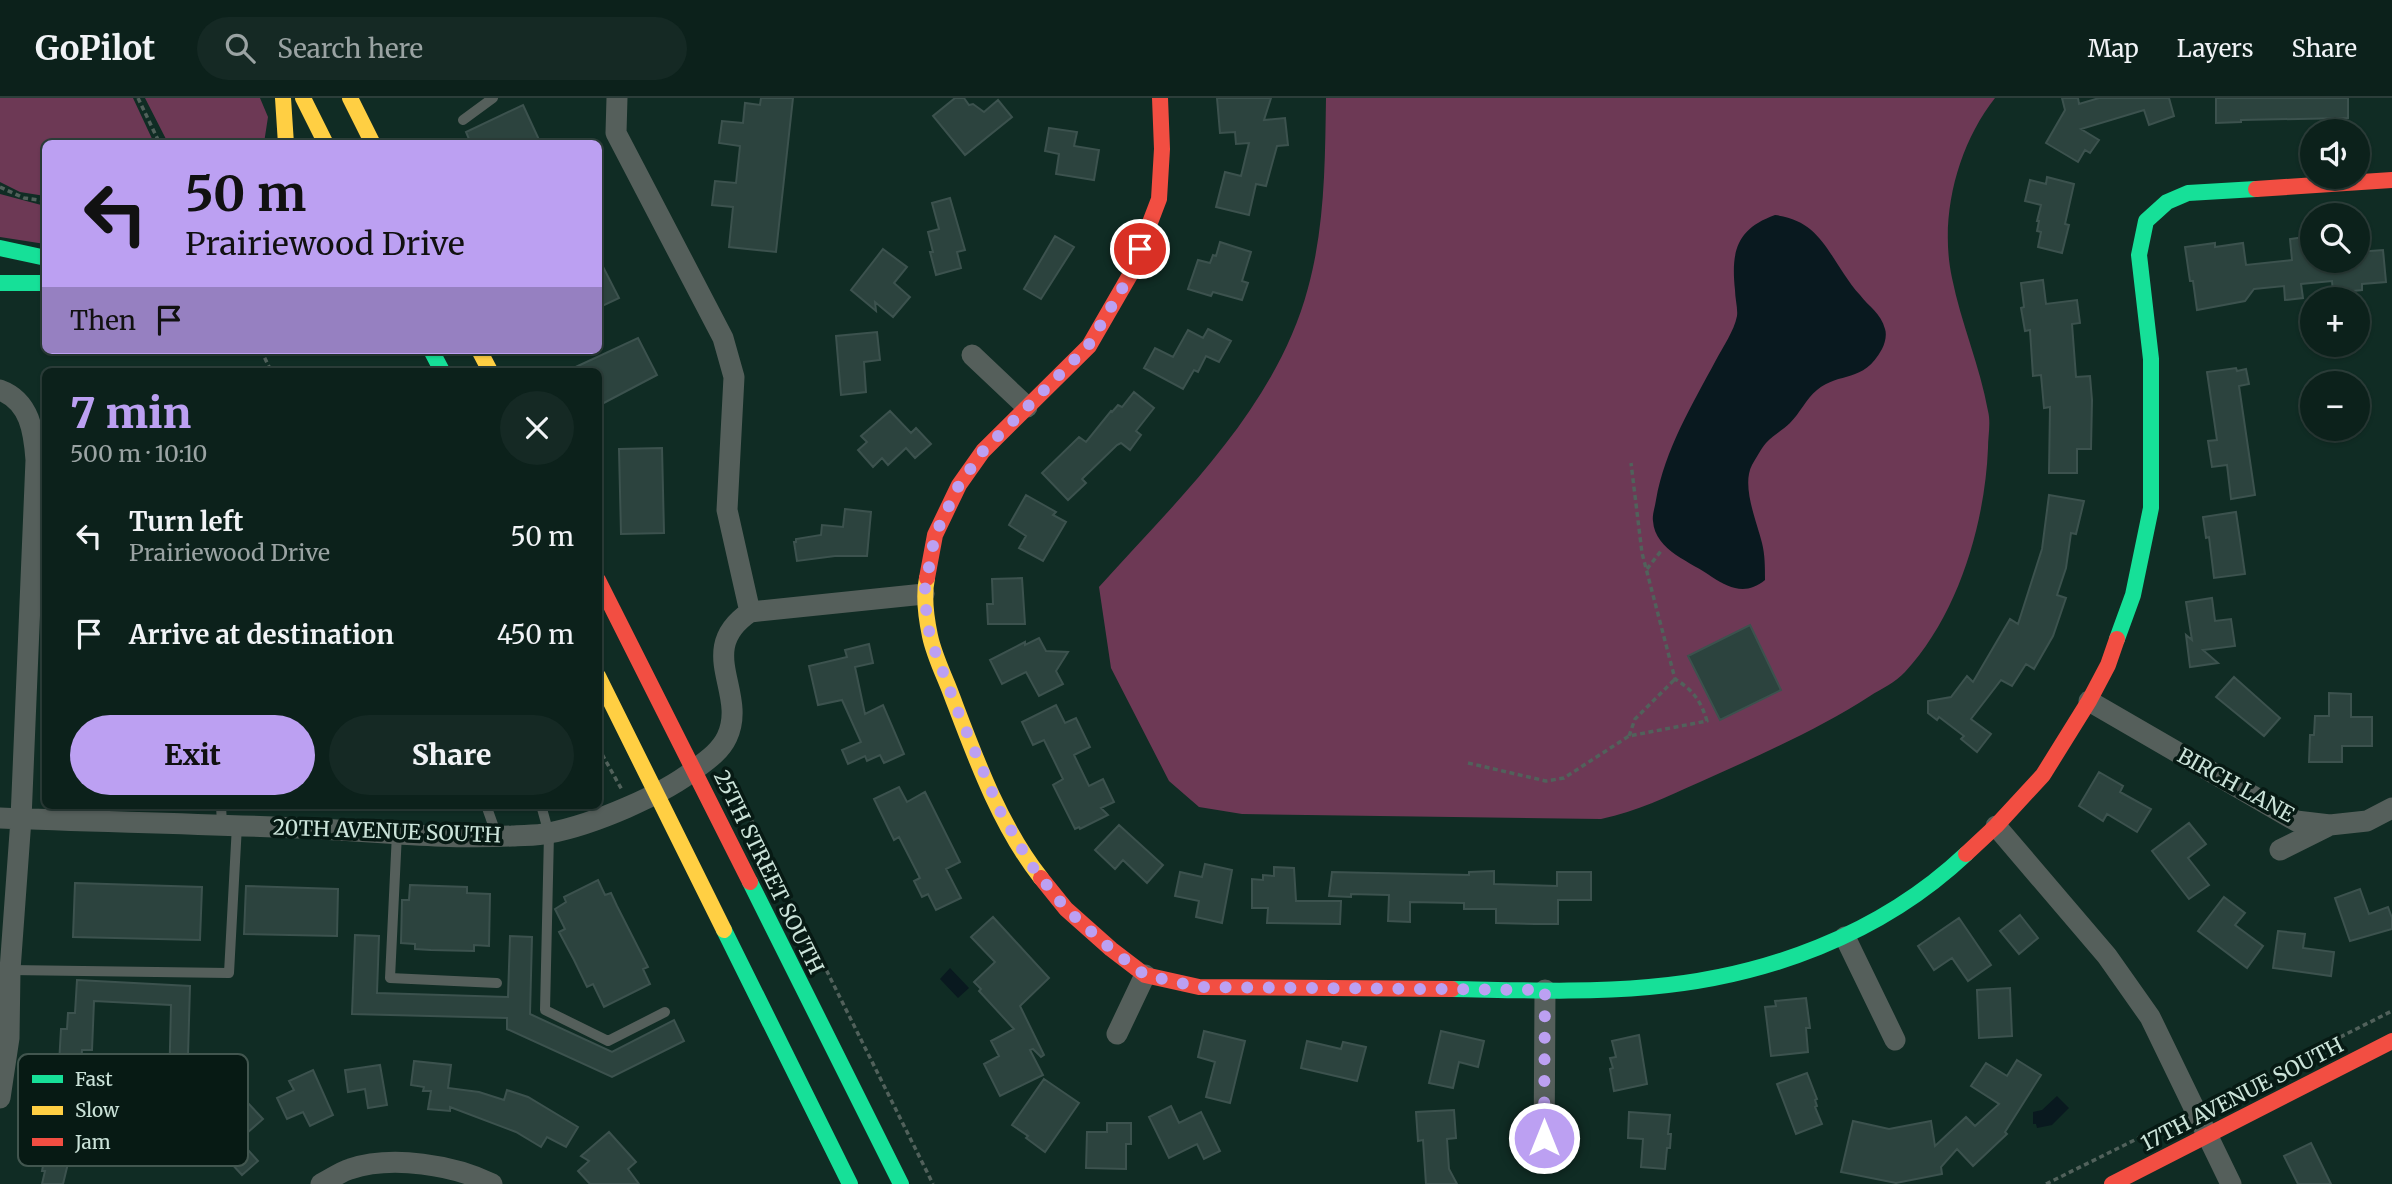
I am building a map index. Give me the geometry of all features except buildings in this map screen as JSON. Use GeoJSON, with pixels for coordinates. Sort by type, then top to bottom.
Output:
{"type":"FeatureCollection","features":[{"type":"Feature","properties":{"kind":"main road"},"geometry":{"type":"LineString","coordinates":[[283,98],[286,140]]}},
{"type":"Feature","properties":{"kind":"main road"},"geometry":{"type":"LineString","coordinates":[[303,98],[324,140]]}},
{"type":"Feature","properties":{"kind":"main road"},"geometry":{"type":"LineString","coordinates":[[351,98],[371,140]]}},
{"type":"Feature","properties":{"kind":"main road"},"geometry":{"type":"LineString","coordinates":[[1160,98],[1162,149],[1159,199],[1130,275],[1088,346],[983,451],[959,485],[935,535],[924,594],[930,638],[957,709],[1000,811],[1031,865],[1066,909],[1145,975],[1199,987],[1545,990],[1649,987],[1752,971],[1845,937],[1909,900],[1942,877],[1996,826],[2043,775],[2108,665],[2133,596],[2151,508],[2151,359],[2139,256],[2146,221],[2167,202],[2188,193],[2392,180]]}},
{"type":"Feature","properties":{"kind":"main road"},"geometry":{"type":"LineString","coordinates":[[0,248],[42,257]]}},
{"type":"Feature","properties":{"kind":"main road"},"geometry":{"type":"LineString","coordinates":[[0,283],[42,283]]}},
{"type":"Feature","properties":{"kind":"main road","name":"25TH STREET SOUTH"},"geometry":{"type":"LineString","coordinates":[[602,588],[901,1184]]}},
{"type":"Feature","properties":{"kind":"main road"},"geometry":{"type":"LineString","coordinates":[[603,698],[657,793],[850,1184]]}},
{"type":"Feature","properties":{"kind":"main road","name":"17TH AVENUE SOUTH"},"geometry":{"type":"LineString","coordinates":[[2112,1184],[2392,1041]]}},
{"type":"Feature","properties":{"kind":"street"},"geometry":{"type":"LineString","coordinates":[[617,98],[616,133],[723,338],[734,377],[727,510],[750,612],[924,594]]}},
{"type":"Feature","properties":{"kind":"street"},"geometry":{"type":"LineString","coordinates":[[972,355],[1027,407]]}},
{"type":"Feature","properties":{"kind":"street"},"geometry":{"type":"LineString","coordinates":[[0,390],[19,400],[34,436],[36,460],[10,818],[9,1038],[0,1098]]}},
{"type":"Feature","properties":{"kind":"street","name":"20TH AVENUE SOUTH"},"geometry":{"type":"LineString","coordinates":[[10,818],[227,818],[467,838],[549,834],[614,813],[657,793],[695,770],[717,752],[728,736],[731,713],[723,642],[735,622],[750,612]]}},
{"type":"Feature","properties":{"kind":"street","name":"BIRCH LANE"},"geometry":{"type":"LineString","coordinates":[[2089,701],[2296,821],[2330,825],[2367,821],[2392,808]]}},
{"type":"Feature","properties":{"kind":"street"},"geometry":{"type":"LineString","coordinates":[[2280,850],[2330,825]]}},
{"type":"Feature","properties":{"kind":"street"},"geometry":{"type":"LineString","coordinates":[[1996,826],[2108,956],[2150,1017],[2231,1184]]}},
{"type":"Feature","properties":{"kind":"street"},"geometry":{"type":"LineString","coordinates":[[1845,937],[1895,1040]]}},
{"type":"Feature","properties":{"kind":"street"},"geometry":{"type":"LineString","coordinates":[[1116,1034],[1145,975]]}},
{"type":"Feature","properties":{"kind":"street"},"geometry":{"type":"LineString","coordinates":[[1544,1162],[1545,990]]}},
{"type":"Feature","properties":{"kind":"street"},"geometry":{"type":"LineString","coordinates":[[321,1184],[350,1169],[378,1163],[423,1164],[474,1175],[492,1184]]}},
{"type":"Feature","properties":{"kind":"lane"},"geometry":{"type":"LineString","coordinates":[[463,120],[493,98]]}},
{"type":"Feature","properties":{"kind":"lane"},"geometry":{"type":"LineString","coordinates":[[487,809],[497,836]]}},
{"type":"Feature","properties":{"kind":"lane"},"geometry":{"type":"LineString","coordinates":[[542,809],[549,834],[545,1010],[608,1041],[666,1012]]}},
{"type":"Feature","properties":{"kind":"lane"},"geometry":{"type":"LineString","coordinates":[[10,970],[229,973],[227,818]]}},
{"type":"Feature","properties":{"kind":"lane"},"geometry":{"type":"LineString","coordinates":[[397,833],[390,978],[497,984]]}},
{"type":"Feature","properties":{"kind":"path"},"geometry":{"type":"LineString","coordinates":[[138,98],[158,140]]}},
{"type":"Feature","properties":{"kind":"path"},"geometry":{"type":"LineString","coordinates":[[0,187],[24,198],[42,200]]}},
{"type":"Feature","properties":{"kind":"path"},"geometry":{"type":"LineString","coordinates":[[1468,764],[1546,781],[1564,778],[1629,736],[1707,721],[1702,703],[1689,687],[1675,679],[1646,569],[1630,463]]}},
{"type":"Feature","properties":{"kind":"path"},"geometry":{"type":"LineString","coordinates":[[1646,569],[1661,551]]}},
{"type":"Feature","properties":{"kind":"path"},"geometry":{"type":"LineString","coordinates":[[1629,736],[1635,719],[1675,679]]}},
{"type":"Feature","properties":{"kind":"path"},"geometry":{"type":"LineString","coordinates":[[743,803],[933,1184]]}},
{"type":"Feature","properties":{"kind":"path"},"geometry":{"type":"LineString","coordinates":[[2046,1184],[2392,1011]]}},
{"type":"Feature","properties":{"kind":"shaded area"},"geometry":{"type":"Polygon","coordinates":[[[0,98],[133,98],[153,140],[42,140],[42,196],[20,192],[0,182],[0,98]]]}},
{"type":"Feature","properties":{"kind":"shaded area"},"geometry":{"type":"Polygon","coordinates":[[[145,98],[260,98],[268,117],[264,140],[166,140],[145,98]]]}},
{"type":"Feature","properties":{"kind":"shaded area"},"geometry":{"type":"Polygon","coordinates":[[[1326,98],[1995,98],[1970,138],[1961,160],[1954,184],[1948,231],[1952,278],[1989,416],[1986,477],[1974,537],[1954,596],[1924,649],[1905,672],[1850,708],[1787,742],[1652,803],[1601,819],[1242,814],[1199,807],[1169,781],[1111,668],[1099,587],[1222,449],[1273,373],[1293,332],[1308,288],[1318,241],[1323,194],[1326,98]]]}},
{"type":"Feature","properties":{"kind":"shaded area"},"geometry":{"type":"Polygon","coordinates":[[[0,194],[42,205],[42,244],[0,237],[0,194]]]}},
{"type":"Feature","properties":{"kind":"shaded area"},"geometry":{"type":"Polygon","coordinates":[[[1775,215],[1799,222],[1817,235],[1854,288],[1881,319],[1886,336],[1882,349],[1867,368],[1834,380],[1817,390],[1790,423],[1766,443],[1752,465],[1749,493],[1763,548],[1765,580],[1752,588],[1738,589],[1719,581],[1667,548],[1655,531],[1653,516],[1660,481],[1673,445],[1736,322],[1734,264],[1739,244],[1752,227],[1775,215]]]}},
{"type":"Feature","properties":{"kind":"shaded area"},"geometry":{"type":"Polygon","coordinates":[[[950,968],[969,988],[958,998],[940,979],[950,968]]]}},
{"type":"Feature","properties":{"kind":"shaded area"},"geometry":{"type":"Polygon","coordinates":[[[2057,1096],[2069,1108],[2052,1125],[2037,1128],[2036,1124],[2033,1124],[2033,1112],[2042,1110],[2057,1096]]]}},
{"type":"Feature","properties":{"kind":"traffic: fast"},"geometry":{"type":"LineString","coordinates":[[2117,639],[2133,595],[2151,508],[2151,359],[2139,255],[2146,221],[2167,202],[2188,193],[2256,189]]}},
{"type":"Feature","properties":{"kind":"traffic: fast"},"geometry":{"type":"LineString","coordinates":[[0,248],[42,257]]}},
{"type":"Feature","properties":{"kind":"traffic: fast"},"geometry":{"type":"LineString","coordinates":[[0,283],[42,283]]}},
{"type":"Feature","properties":{"kind":"traffic: fast"},"geometry":{"type":"LineString","coordinates":[[433,354],[440,368]]}},
{"type":"Feature","properties":{"kind":"traffic: fast"},"geometry":{"type":"LineString","coordinates":[[1452,989],[1625,989],[1692,982],[1778,962],[1819,947],[1896,908],[1932,883],[1966,854]]}},
{"type":"Feature","properties":{"kind":"traffic: fast"},"geometry":{"type":"LineString","coordinates":[[750,882],[901,1184]]}},
{"type":"Feature","properties":{"kind":"traffic: fast"},"geometry":{"type":"LineString","coordinates":[[724,930],[850,1184]]}},
{"type":"Feature","properties":{"kind":"traffic: slow"},"geometry":{"type":"LineString","coordinates":[[283,98],[286,140]]}},
{"type":"Feature","properties":{"kind":"traffic: slow"},"geometry":{"type":"LineString","coordinates":[[303,98],[324,140]]}},
{"type":"Feature","properties":{"kind":"traffic: slow"},"geometry":{"type":"LineString","coordinates":[[350,98],[371,140]]}},
{"type":"Feature","properties":{"kind":"traffic: slow"},"geometry":{"type":"LineString","coordinates":[[481,354],[488,368]]}},
{"type":"Feature","properties":{"kind":"traffic: slow"},"geometry":{"type":"LineString","coordinates":[[927,578],[926,614],[936,657],[1000,812],[1041,878]]}},
{"type":"Feature","properties":{"kind":"traffic: slow"},"geometry":{"type":"LineString","coordinates":[[602,684],[724,930]]}},
{"type":"Feature","properties":{"kind":"traffic: jam"},"geometry":{"type":"LineString","coordinates":[[927,578],[935,535],[959,485],[983,451],[1089,346],[1130,275],[1159,199],[1162,149],[1160,98]]}},
{"type":"Feature","properties":{"kind":"traffic: jam"},"geometry":{"type":"LineString","coordinates":[[2256,189],[2392,180]]}},
{"type":"Feature","properties":{"kind":"traffic: jam"},"geometry":{"type":"LineString","coordinates":[[602,588],[750,882]]}},
{"type":"Feature","properties":{"kind":"traffic: jam"},"geometry":{"type":"LineString","coordinates":[[1966,854],[2043,775],[2089,701],[2108,665],[2117,639]]}},
{"type":"Feature","properties":{"kind":"traffic: jam"},"geometry":{"type":"LineString","coordinates":[[1041,878],[1066,909],[1145,975],[1199,987],[1452,989]]}},
{"type":"Feature","properties":{"kind":"traffic: jam"},"geometry":{"type":"LineString","coordinates":[[2112,1184],[2392,1041]]}},
{"type":"Feature","properties":{"kind":"route"},"geometry":{"type":"LineString","coordinates":[[1140,249],[1130,275],[1088,346],[983,451],[959,485],[935,535],[924,594],[930,638],[1000,811],[1031,865],[1066,909],[1145,975],[1199,987],[1545,990],[1544,1138]]}}]}
